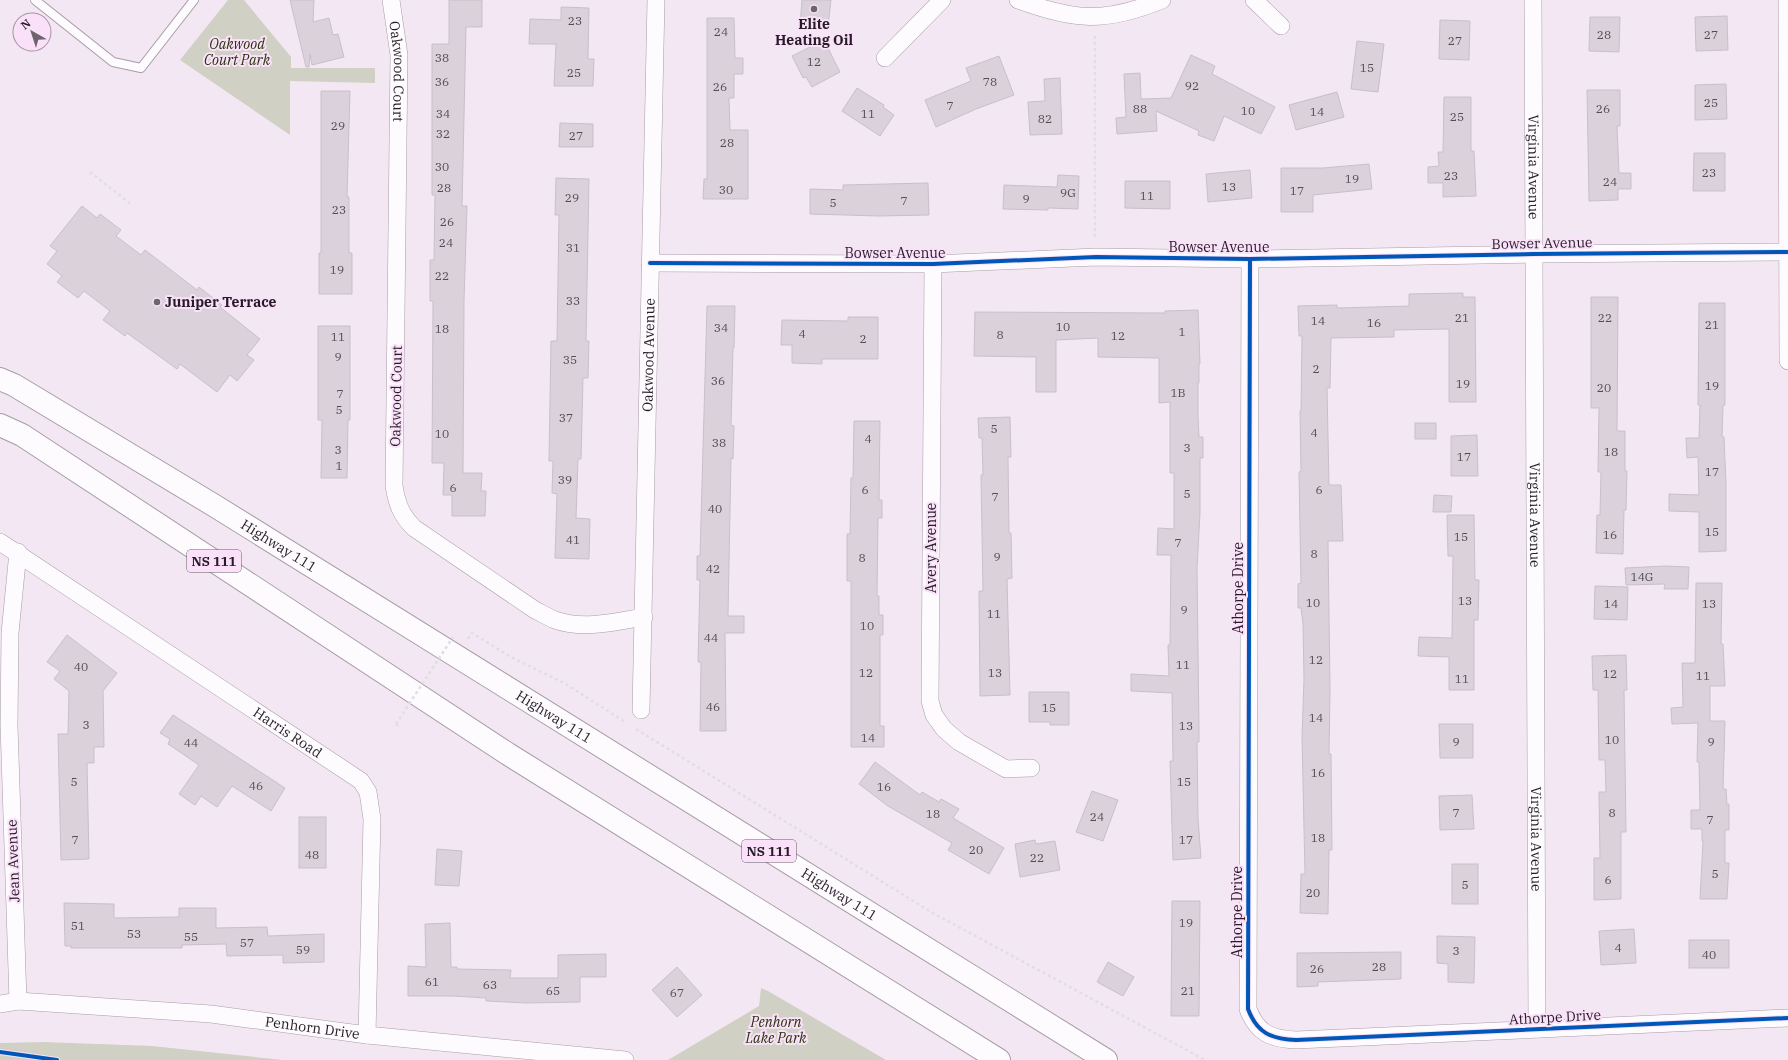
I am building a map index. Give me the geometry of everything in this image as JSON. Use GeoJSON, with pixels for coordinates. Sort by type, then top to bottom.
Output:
{"type":"FeatureCollection","features":[{"type":"Feature","properties":{"kind":"highway","name":"Highway 111"},"geometry":{"type":"LineString","coordinates":[[5,379],[222,510],[1106,1060]]}},
{"type":"Feature","properties":{"kind":"highway","name":"NS 111"},"geometry":{"type":"LineString","coordinates":[[0,424],[22,435],[508,754],[999,1060]]}},
{"type":"Feature","properties":{"kind":"street","name":"Oakwood Court"},"geometry":{"type":"LineString","coordinates":[[391,0],[399,55],[394,486],[398,508],[405,519],[414,528],[535,610],[554,620],[575,624],[594,624],[644,617]]}},
{"type":"Feature","properties":{"kind":"street","name":"Oakwood Avenue"},"geometry":{"type":"LineString","coordinates":[[641,710],[656,0]]}},
{"type":"Feature","properties":{"kind":"street"},"geometry":{"type":"LineString","coordinates":[[885,58],[942,0]]}},
{"type":"Feature","properties":{"kind":"street"},"geometry":{"type":"LineString","coordinates":[[1018,0],[1050,11],[1095,17],[1123,14],[1162,0]]}},
{"type":"Feature","properties":{"kind":"street"},"geometry":{"type":"LineString","coordinates":[[1254,0],[1281,26]]}},
{"type":"Feature","properties":{"kind":"street","name":"Virginia Avenue"},"geometry":{"type":"LineString","coordinates":[[1533,0],[1537,1029]]}},
{"type":"Feature","properties":{"kind":"street"},"geometry":{"type":"LineString","coordinates":[[1787,0],[1788,361]]}},
{"type":"Feature","properties":{"kind":"street","name":"Bowser Avenue"},"geometry":{"type":"LineString","coordinates":[[650,263],[933,264],[1096,257],[1250,259],[1534,254],[1787,252]]}},
{"type":"Feature","properties":{"kind":"street","name":"Athorpe Drive"},"geometry":{"type":"LineString","coordinates":[[1250,259],[1248,1009],[1253,1022],[1260,1030],[1280,1039],[1788,1018]]}},
{"type":"Feature","properties":{"kind":"street","name":"Avery Avenue"},"geometry":{"type":"LineString","coordinates":[[933,264],[930,701],[934,715],[944,729],[959,742],[1006,769],[1031,768]]}},
{"type":"Feature","properties":{"kind":"street","name":"Harris Road"},"geometry":{"type":"LineString","coordinates":[[0,542],[18,552],[361,781],[368,792],[372,820],[367,1035]]}},
{"type":"Feature","properties":{"kind":"street","name":"Jean Avenue"},"geometry":{"type":"LineString","coordinates":[[18,552],[10,633],[4,725],[18,1001]]}},
{"type":"Feature","properties":{"kind":"street","name":"Penhorn Drive"},"geometry":{"type":"LineString","coordinates":[[0,1004],[18,1001],[211,1014],[367,1035],[625,1060]]}},
{"type":"Feature","properties":{"kind":"lane"},"geometry":{"type":"LineString","coordinates":[[35,0],[114,62],[141,68],[194,0]]}},
{"type":"Feature","properties":{"kind":"path"},"geometry":{"type":"LineString","coordinates":[[1095,17],[1096,257]]}},
{"type":"Feature","properties":{"kind":"path"},"geometry":{"type":"LineString","coordinates":[[90,172],[132,205]]}},
{"type":"Feature","properties":{"kind":"path"},"geometry":{"type":"LineString","coordinates":[[472,633],[512,658],[566,684],[931,912],[1205,1060]]}},
{"type":"Feature","properties":{"kind":"path"},"geometry":{"type":"LineString","coordinates":[[402,728],[396,724],[453,637]]}},
{"type":"Feature","properties":{"kind":"green space","name":"Oakwood Court Park"},"geometry":{"type":"Polygon","coordinates":[[[228,0],[244,0],[291,57],[291,68],[375,68],[375,83],[290,81],[290,135],[180,60],[228,0]]]}},
{"type":"Feature","properties":{"kind":"green space","name":"Penhorn Lake Park"},"geometry":{"type":"Polygon","coordinates":[[[761,988],[886,1060],[668,1060],[759,1006],[761,988]]]}},
{"type":"Feature","properties":{"kind":"green space"},"geometry":{"type":"Polygon","coordinates":[[[44,1042],[152,1046],[283,1060],[0,1060],[0,1043],[44,1042]]]}},
{"type":"Feature","properties":{"kind":"building"},"geometry":{"type":"Polygon","coordinates":[[[290,0],[314,0],[313,22],[329,18],[333,35],[338,34],[344,57],[312,65],[310,54],[309,67],[306,67],[290,0]]]}},
{"type":"Feature","properties":{"kind":"building"},"geometry":{"type":"Polygon","coordinates":[[[449,0],[482,0],[482,27],[466,27],[462,206],[467,206],[464,301],[463,473],[482,473],[481,491],[486,491],[485,516],[452,516],[452,495],[443,495],[444,463],[432,463],[433,301],[430,301],[430,260],[434,260],[435,195],[432,195],[432,44],[449,44],[449,0]]]}},
{"type":"Feature","properties":{"kind":"building"},"geometry":{"type":"Polygon","coordinates":[[[802,0],[831,0],[828,27],[800,25],[802,0]]]}},
{"type":"Feature","properties":{"kind":"building"},"geometry":{"type":"Polygon","coordinates":[[[561,7],[589,8],[588,59],[594,59],[593,86],[554,86],[556,44],[529,44],[530,19],[561,20],[561,7]]]}},
{"type":"Feature","properties":{"kind":"building"},"geometry":{"type":"Polygon","coordinates":[[[1727,16],[1728,50],[1696,51],[1695,17],[1727,16]]]}},
{"type":"Feature","properties":{"kind":"building"},"geometry":{"type":"Polygon","coordinates":[[[1590,17],[1620,17],[1619,52],[1589,51],[1590,17]]]}},
{"type":"Feature","properties":{"kind":"building"},"geometry":{"type":"Polygon","coordinates":[[[707,18],[734,18],[735,58],[743,58],[743,74],[734,74],[734,98],[729,98],[730,130],[748,130],[748,199],[703,199],[704,179],[707,179],[707,18]]]}},
{"type":"Feature","properties":{"kind":"building"},"geometry":{"type":"Polygon","coordinates":[[[1440,20],[1470,21],[1469,60],[1439,59],[1440,20]]]}},
{"type":"Feature","properties":{"kind":"building"},"geometry":{"type":"Polygon","coordinates":[[[824,40],[840,72],[812,87],[806,77],[803,78],[792,56],[824,40]]]}},
{"type":"Feature","properties":{"kind":"building"},"geometry":{"type":"Polygon","coordinates":[[[1357,41],[1384,44],[1378,92],[1351,89],[1357,41]]]}},
{"type":"Feature","properties":{"kind":"building"},"geometry":{"type":"Polygon","coordinates":[[[1191,55],[1215,66],[1212,74],[1275,107],[1261,134],[1224,116],[1214,141],[1198,135],[1199,131],[1156,111],[1157,131],[1117,134],[1116,118],[1126,117],[1124,74],[1140,73],[1141,99],[1171,98],[1191,55]]]}},
{"type":"Feature","properties":{"kind":"building"},"geometry":{"type":"Polygon","coordinates":[[[999,56],[1014,95],[976,109],[936,127],[925,100],[971,81],[966,68],[999,56]]]}},
{"type":"Feature","properties":{"kind":"building"},"geometry":{"type":"Polygon","coordinates":[[[1060,78],[1062,134],[1030,135],[1028,102],[1045,101],[1044,79],[1060,78]]]}},
{"type":"Feature","properties":{"kind":"building"},"geometry":{"type":"Polygon","coordinates":[[[1726,84],[1727,119],[1695,120],[1695,85],[1726,84]]]}},
{"type":"Feature","properties":{"kind":"building"},"geometry":{"type":"Polygon","coordinates":[[[857,88],[884,105],[883,107],[894,115],[880,136],[842,111],[857,88]]]}},
{"type":"Feature","properties":{"kind":"building"},"geometry":{"type":"Polygon","coordinates":[[[1587,90],[1620,90],[1620,126],[1617,126],[1619,173],[1631,173],[1631,189],[1618,189],[1618,200],[1589,201],[1587,90]]]}},
{"type":"Feature","properties":{"kind":"building"},"geometry":{"type":"Polygon","coordinates":[[[321,91],[350,91],[347,197],[349,197],[349,253],[352,253],[352,294],[319,294],[319,253],[321,253],[321,91]]]}},
{"type":"Feature","properties":{"kind":"building"},"geometry":{"type":"Polygon","coordinates":[[[1337,92],[1344,117],[1296,130],[1289,105],[1337,92]]]}},
{"type":"Feature","properties":{"kind":"building"},"geometry":{"type":"Polygon","coordinates":[[[1444,97],[1471,97],[1471,151],[1474,151],[1476,196],[1443,197],[1443,183],[1428,183],[1428,167],[1439,166],[1438,152],[1443,152],[1444,97]]]}},
{"type":"Feature","properties":{"kind":"building"},"geometry":{"type":"Polygon","coordinates":[[[560,123],[593,124],[593,147],[559,147],[560,123]]]}},
{"type":"Feature","properties":{"kind":"building"},"geometry":{"type":"Polygon","coordinates":[[[1694,153],[1725,153],[1725,191],[1693,191],[1694,153]]]}},
{"type":"Feature","properties":{"kind":"building"},"geometry":{"type":"Polygon","coordinates":[[[1369,164],[1372,189],[1313,195],[1313,212],[1281,212],[1281,168],[1323,168],[1369,164]]]}},
{"type":"Feature","properties":{"kind":"building"},"geometry":{"type":"Polygon","coordinates":[[[1250,170],[1252,198],[1208,202],[1206,174],[1250,170]]]}},
{"type":"Feature","properties":{"kind":"building"},"geometry":{"type":"Polygon","coordinates":[[[1058,175],[1079,176],[1078,209],[1003,209],[1004,185],[1057,187],[1058,175]]]}},
{"type":"Feature","properties":{"kind":"building"},"geometry":{"type":"Polygon","coordinates":[[[556,178],[589,179],[586,341],[589,341],[588,378],[583,378],[581,459],[578,459],[576,518],[590,519],[589,559],[555,558],[557,494],[552,493],[553,461],[549,461],[551,341],[557,341],[559,215],[555,215],[556,178]]]}},
{"type":"Feature","properties":{"kind":"building"},"geometry":{"type":"Polygon","coordinates":[[[1125,181],[1170,181],[1170,209],[1125,208],[1125,181]]]}},
{"type":"Feature","properties":{"kind":"building"},"geometry":{"type":"Polygon","coordinates":[[[928,183],[929,215],[879,216],[810,214],[810,189],[843,190],[843,185],[928,183]]]}},
{"type":"Feature","properties":{"kind":"building","name":"Juniper Terrace"},"geometry":{"type":"Polygon","coordinates":[[[82,206],[97,218],[100,214],[121,230],[116,236],[141,255],[145,250],[197,290],[199,287],[222,305],[220,307],[260,339],[247,355],[254,360],[237,381],[230,375],[217,392],[180,364],[177,369],[127,333],[125,336],[103,320],[110,311],[84,291],[78,298],[57,282],[62,276],[47,264],[57,251],[50,246],[82,206]]]}},
{"type":"Feature","properties":{"kind":"building"},"geometry":{"type":"Polygon","coordinates":[[[1463,293],[1463,297],[1475,297],[1476,402],[1449,402],[1449,329],[1394,330],[1394,337],[1331,338],[1330,388],[1327,388],[1329,485],[1341,485],[1343,541],[1328,541],[1330,690],[1329,754],[1331,754],[1332,850],[1329,850],[1328,914],[1300,913],[1301,874],[1305,874],[1302,737],[1304,679],[1303,623],[1301,608],[1298,608],[1298,584],[1301,583],[1299,472],[1301,471],[1300,411],[1302,336],[1299,336],[1298,306],[1337,305],[1337,308],[1409,306],[1409,294],[1463,293]]]}},
{"type":"Feature","properties":{"kind":"building"},"geometry":{"type":"Polygon","coordinates":[[[1591,297],[1618,297],[1617,431],[1625,431],[1625,471],[1627,471],[1623,554],[1596,553],[1597,515],[1600,515],[1601,472],[1598,472],[1599,408],[1591,408],[1591,297]]]}},
{"type":"Feature","properties":{"kind":"building"},"geometry":{"type":"Polygon","coordinates":[[[1699,303],[1725,303],[1725,405],[1723,405],[1722,437],[1724,437],[1726,484],[1726,551],[1699,552],[1699,512],[1669,511],[1669,494],[1699,495],[1698,457],[1687,458],[1686,438],[1699,438],[1699,303]]]}},
{"type":"Feature","properties":{"kind":"building"},"geometry":{"type":"Polygon","coordinates":[[[707,306],[735,306],[731,425],[734,426],[733,459],[731,458],[728,616],[744,616],[744,633],[725,633],[726,731],[700,731],[701,662],[698,662],[700,580],[697,580],[697,556],[700,556],[707,306]]]}},
{"type":"Feature","properties":{"kind":"building"},"geometry":{"type":"Polygon","coordinates":[[[1198,310],[1200,364],[1198,383],[1198,416],[1199,437],[1203,437],[1203,458],[1200,458],[1200,513],[1197,569],[1199,729],[1199,742],[1197,742],[1198,818],[1201,858],[1173,860],[1170,761],[1173,761],[1172,693],[1131,691],[1131,674],[1169,676],[1168,645],[1170,645],[1171,555],[1157,555],[1158,528],[1174,529],[1174,473],[1170,473],[1170,402],[1159,403],[1159,358],[1098,357],[1098,338],[1056,340],[1056,392],[1036,392],[1036,357],[974,356],[975,312],[1165,313],[1165,311],[1198,310]]]}},
{"type":"Feature","properties":{"kind":"building"},"geometry":{"type":"Polygon","coordinates":[[[848,317],[878,317],[878,359],[822,359],[822,364],[792,363],[792,345],[781,345],[782,320],[848,321],[848,317]]]}},
{"type":"Feature","properties":{"kind":"building"},"geometry":{"type":"Polygon","coordinates":[[[318,326],[350,326],[350,420],[348,420],[347,478],[321,478],[322,420],[318,420],[318,326]]]}},
{"type":"Feature","properties":{"kind":"building"},"geometry":{"type":"Polygon","coordinates":[[[1010,417],[1011,457],[1008,457],[1009,533],[1011,533],[1012,578],[1007,579],[1010,695],[980,696],[979,591],[983,591],[981,475],[983,475],[982,438],[979,438],[978,418],[1010,417]]]}},
{"type":"Feature","properties":{"kind":"building"},"geometry":{"type":"Polygon","coordinates":[[[854,421],[880,421],[879,500],[882,500],[882,518],[878,518],[877,596],[879,596],[879,615],[883,615],[883,635],[880,635],[880,726],[884,726],[884,747],[851,747],[851,581],[847,581],[847,534],[850,534],[854,421]]]}},
{"type":"Feature","properties":{"kind":"building"},"geometry":{"type":"Polygon","coordinates":[[[1415,423],[1436,423],[1436,439],[1415,439],[1415,423]]]}},
{"type":"Feature","properties":{"kind":"building"},"geometry":{"type":"Polygon","coordinates":[[[1477,435],[1478,476],[1451,476],[1451,436],[1477,435]]]}},
{"type":"Feature","properties":{"kind":"building"},"geometry":{"type":"Polygon","coordinates":[[[1434,495],[1452,496],[1451,512],[1433,512],[1434,495]]]}},
{"type":"Feature","properties":{"kind":"building"},"geometry":{"type":"Polygon","coordinates":[[[1447,515],[1474,515],[1475,580],[1479,580],[1478,620],[1474,620],[1474,690],[1449,690],[1449,657],[1418,656],[1419,637],[1452,638],[1453,556],[1448,556],[1447,515]]]}},
{"type":"Feature","properties":{"kind":"building"},"geometry":{"type":"Polygon","coordinates":[[[1665,566],[1689,567],[1688,589],[1664,589],[1665,584],[1626,585],[1625,568],[1665,566]]]}},
{"type":"Feature","properties":{"kind":"building"},"geometry":{"type":"Polygon","coordinates":[[[1696,583],[1722,583],[1721,644],[1723,644],[1725,686],[1710,686],[1710,721],[1725,721],[1723,789],[1726,789],[1727,805],[1729,804],[1729,830],[1725,830],[1725,863],[1729,863],[1727,899],[1700,899],[1703,841],[1702,829],[1691,829],[1691,810],[1700,810],[1699,762],[1697,762],[1698,723],[1672,724],[1671,708],[1683,707],[1682,663],[1695,663],[1696,583]]]}},
{"type":"Feature","properties":{"kind":"building"},"geometry":{"type":"Polygon","coordinates":[[[1595,586],[1628,587],[1627,620],[1594,619],[1595,586]]]}},
{"type":"Feature","properties":{"kind":"building"},"geometry":{"type":"Polygon","coordinates":[[[67,635],[117,673],[103,691],[104,747],[94,747],[94,763],[87,763],[89,859],[61,860],[58,734],[68,734],[69,691],[54,679],[60,671],[47,662],[67,635]]]}},
{"type":"Feature","properties":{"kind":"building"},"geometry":{"type":"Polygon","coordinates":[[[1626,655],[1627,690],[1624,690],[1626,832],[1621,832],[1621,899],[1594,900],[1594,858],[1600,858],[1599,792],[1606,792],[1605,760],[1599,760],[1598,690],[1593,690],[1592,656],[1626,655]]]}},
{"type":"Feature","properties":{"kind":"building"},"geometry":{"type":"Polygon","coordinates":[[[1029,692],[1069,692],[1069,725],[1050,725],[1050,722],[1029,722],[1029,692]]]}},
{"type":"Feature","properties":{"kind":"building"},"geometry":{"type":"Polygon","coordinates":[[[173,715],[285,788],[271,811],[232,786],[217,807],[201,796],[195,805],[179,794],[199,765],[168,744],[170,739],[160,733],[173,715]]]}},
{"type":"Feature","properties":{"kind":"building"},"geometry":{"type":"Polygon","coordinates":[[[1439,724],[1473,724],[1473,758],[1440,758],[1439,724]]]}},
{"type":"Feature","properties":{"kind":"building"},"geometry":{"type":"Polygon","coordinates":[[[875,762],[920,795],[922,792],[939,802],[941,799],[959,809],[953,818],[1004,848],[989,874],[948,850],[952,843],[888,806],[859,784],[875,762]]]}},
{"type":"Feature","properties":{"kind":"building"},"geometry":{"type":"Polygon","coordinates":[[[1092,791],[1118,800],[1103,841],[1076,832],[1092,791]]]}},
{"type":"Feature","properties":{"kind":"building"},"geometry":{"type":"Polygon","coordinates":[[[1472,795],[1474,829],[1440,830],[1439,796],[1472,795]]]}},
{"type":"Feature","properties":{"kind":"building"},"geometry":{"type":"Polygon","coordinates":[[[299,817],[326,817],[326,868],[299,868],[299,817]]]}},
{"type":"Feature","properties":{"kind":"building"},"geometry":{"type":"Polygon","coordinates":[[[1035,840],[1036,844],[1055,841],[1060,870],[1020,877],[1015,844],[1035,840]]]}},
{"type":"Feature","properties":{"kind":"building"},"geometry":{"type":"Polygon","coordinates":[[[437,849],[462,851],[459,886],[435,885],[437,849]]]}},
{"type":"Feature","properties":{"kind":"building"},"geometry":{"type":"Polygon","coordinates":[[[1452,864],[1478,864],[1478,904],[1452,904],[1452,864]]]}},
{"type":"Feature","properties":{"kind":"building"},"geometry":{"type":"Polygon","coordinates":[[[1172,901],[1200,901],[1199,1016],[1171,1016],[1172,901]]]}},
{"type":"Feature","properties":{"kind":"building"},"geometry":{"type":"Polygon","coordinates":[[[64,903],[114,904],[114,918],[179,917],[179,908],[216,908],[216,928],[267,927],[268,936],[324,934],[324,962],[283,963],[283,955],[227,956],[226,944],[182,945],[182,948],[71,948],[71,946],[65,946],[64,903]]]}},
{"type":"Feature","properties":{"kind":"building"},"geometry":{"type":"Polygon","coordinates":[[[450,923],[451,967],[457,967],[457,969],[511,970],[510,978],[558,978],[558,955],[606,954],[606,977],[580,977],[580,1002],[526,1003],[486,1001],[486,998],[453,996],[408,996],[408,966],[426,967],[425,924],[450,923]]]}},
{"type":"Feature","properties":{"kind":"building"},"geometry":{"type":"Polygon","coordinates":[[[1634,929],[1636,963],[1601,965],[1599,931],[1634,929]]]}},
{"type":"Feature","properties":{"kind":"building"},"geometry":{"type":"Polygon","coordinates":[[[1437,936],[1475,937],[1474,983],[1448,982],[1448,964],[1437,963],[1437,936]]]}},
{"type":"Feature","properties":{"kind":"building"},"geometry":{"type":"Polygon","coordinates":[[[1689,940],[1729,940],[1729,968],[1689,968],[1689,940]]]}},
{"type":"Feature","properties":{"kind":"building"},"geometry":{"type":"Polygon","coordinates":[[[1401,952],[1401,979],[1318,982],[1318,986],[1297,987],[1297,953],[1401,952]]]}},
{"type":"Feature","properties":{"kind":"building"},"geometry":{"type":"Polygon","coordinates":[[[1108,962],[1134,977],[1123,996],[1097,982],[1108,962]]]}},
{"type":"Feature","properties":{"kind":"building"},"geometry":{"type":"Polygon","coordinates":[[[677,967],[702,995],[677,1017],[652,990],[677,967]]]}},
{"type":"Feature","properties":{"kind":"cycle path"},"geometry":{"type":"LineString","coordinates":[[650,263],[933,264],[1096,257],[1250,259],[1534,254],[1787,252]]}},
{"type":"Feature","properties":{"kind":"cycle path"},"geometry":{"type":"LineString","coordinates":[[1250,259],[1248,1009],[1256,1024],[1272,1036],[1296,1040],[1788,1018]]}},
{"type":"Feature","properties":{"kind":"cycle path"},"geometry":{"type":"LineString","coordinates":[[0,1052],[57,1060]]}},
{"type":"Feature","properties":{"kind":"place","name":"Elite Heating Oil"},"geometry":{"type":"Point","coordinates":[814,9]}},
{"type":"Feature","properties":{"kind":"place","name":"Juniper Terrace"},"geometry":{"type":"Point","coordinates":[157,302]}}]}
